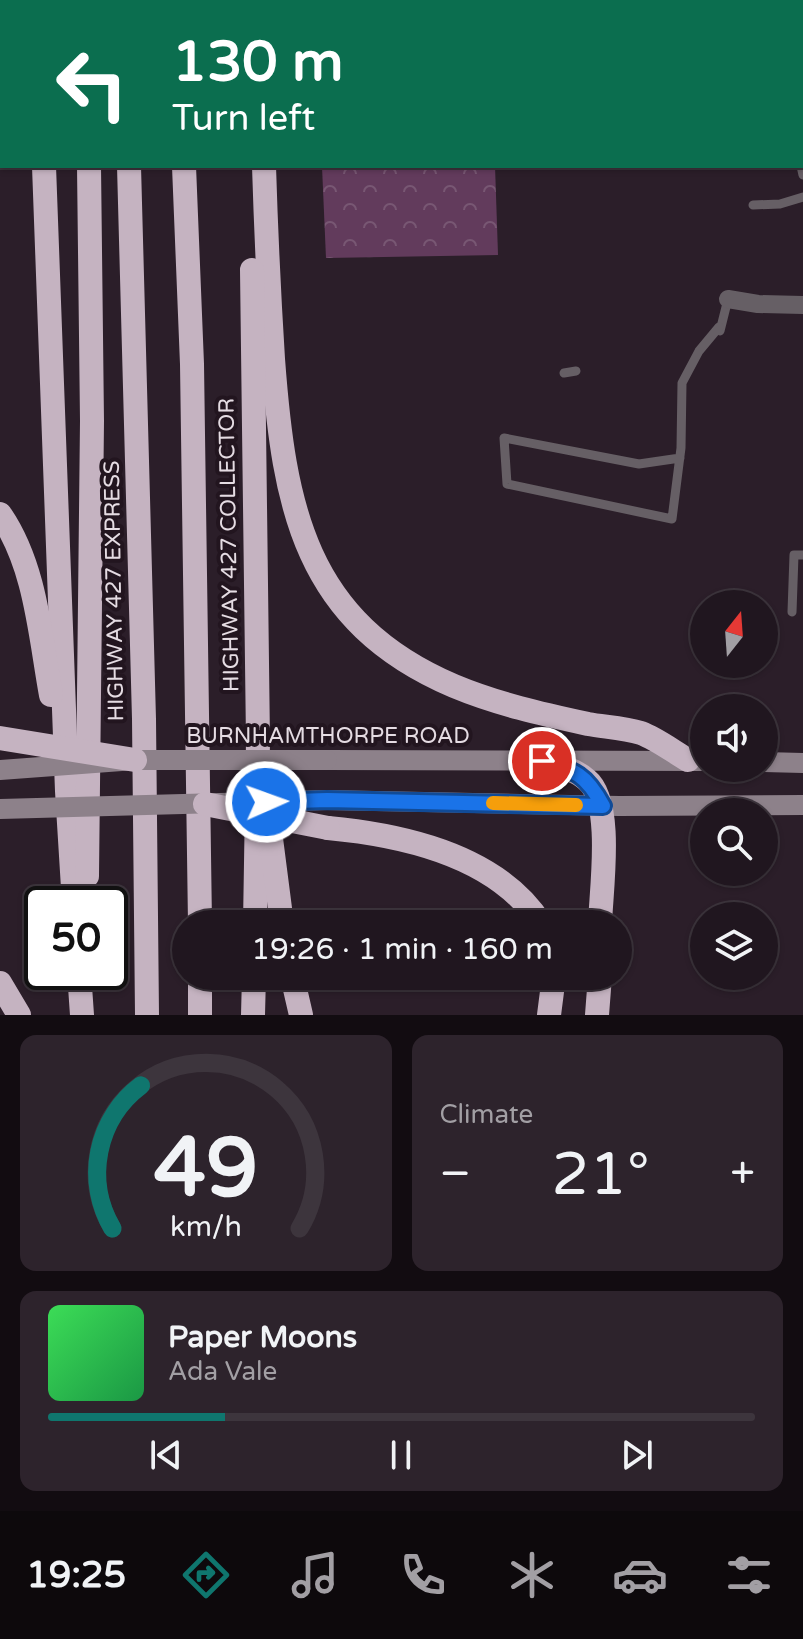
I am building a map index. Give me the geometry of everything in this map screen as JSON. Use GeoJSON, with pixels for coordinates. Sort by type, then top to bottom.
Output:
{"type":"FeatureCollection","features":[{"type":"Feature","properties":{"kind":"highway"},"geometry":{"type":"LineString","coordinates":[[44,168],[73,886]]}},
{"type":"Feature","properties":{"kind":"highway"},"geometry":{"type":"LineString","coordinates":[[86,886],[91,697],[89,168]]}},
{"type":"Feature","properties":{"kind":"highway","name":"HIGHWAY 427 EXPRESS"},"geometry":{"type":"LineString","coordinates":[[129,168],[144,719],[147,1015]]}},
{"type":"Feature","properties":{"kind":"highway"},"geometry":{"type":"LineString","coordinates":[[184,168],[192,364],[200,910]]}},
{"type":"Feature","properties":{"kind":"highway"},"geometry":{"type":"LineString","coordinates":[[192,364],[197,168]]}},
{"type":"Feature","properties":{"kind":"highway","name":"HIGHWAY 427 COLLECTOR"},"geometry":{"type":"LineString","coordinates":[[254,168],[258,741],[255,910]]}},
{"type":"Feature","properties":{"kind":"highway"},"geometry":{"type":"LineString","coordinates":[[264,168],[268,290],[282,454],[292,506],[323,577],[362,628],[384,647],[433,675],[532,712],[643,733],[690,758]]}},
{"type":"Feature","properties":{"kind":"highway"},"geometry":{"type":"LineString","coordinates":[[0,514],[11,530],[31,585],[67,791]]}},
{"type":"Feature","properties":{"kind":"highway"},"geometry":{"type":"LineString","coordinates":[[0,738],[135,760]]}},
{"type":"Feature","properties":{"kind":"highway"},"geometry":{"type":"LineString","coordinates":[[258,741],[280,910]]}},
{"type":"Feature","properties":{"kind":"highway"},"geometry":{"type":"LineString","coordinates":[[542,761],[573,770],[590,782],[603,806],[600,910]]}},
{"type":"Feature","properties":{"kind":"highway"},"geometry":{"type":"LineString","coordinates":[[205,804],[381,835],[474,865],[515,892],[530,910]]}},
{"type":"Feature","properties":{"kind":"highway"},"geometry":{"type":"LineString","coordinates":[[0,983],[19,1015]]}},
{"type":"Feature","properties":{"kind":"highway"},"geometry":{"type":"LineString","coordinates":[[81,990],[82,1015]]}},
{"type":"Feature","properties":{"kind":"highway"},"geometry":{"type":"LineString","coordinates":[[200,990],[200,1015]]}},
{"type":"Feature","properties":{"kind":"highway"},"geometry":{"type":"LineString","coordinates":[[253,1015],[254,990]]}},
{"type":"Feature","properties":{"kind":"highway"},"geometry":{"type":"LineString","coordinates":[[295,990],[301,1015]]}},
{"type":"Feature","properties":{"kind":"highway"},"geometry":{"type":"LineString","coordinates":[[549,1015],[552,990]]}},
{"type":"Feature","properties":{"kind":"highway"},"geometry":{"type":"LineString","coordinates":[[597,1015],[599,990]]}},
{"type":"Feature","properties":{"kind":"main road","name":"BURNHAMTHORPE ROAD"},"geometry":{"type":"LineString","coordinates":[[0,770],[135,760],[690,761]]}},
{"type":"Feature","properties":{"kind":"main road"},"geometry":{"type":"LineString","coordinates":[[778,762],[803,763]]}},
{"type":"Feature","properties":{"kind":"main road"},"geometry":{"type":"LineString","coordinates":[[0,809],[327,800],[603,806],[803,805]]}},
{"type":"Feature","properties":{"kind":"street"},"geometry":{"type":"LineString","coordinates":[[728,299],[758,304],[803,305]]}},
{"type":"Feature","properties":{"kind":"lane"},"geometry":{"type":"LineString","coordinates":[[753,205],[780,204],[803,197]]}},
{"type":"Feature","properties":{"kind":"lane"},"geometry":{"type":"LineString","coordinates":[[680,458],[639,464],[504,438],[502,447],[507,484],[672,519],[680,458],[682,383],[719,327],[728,299]]}},
{"type":"Feature","properties":{"kind":"lane"},"geometry":{"type":"LineString","coordinates":[[678,367],[693,365]]}},
{"type":"Feature","properties":{"kind":"lane"},"geometry":{"type":"LineString","coordinates":[[564,373],[576,371]]}},
{"type":"Feature","properties":{"kind":"lane"},"geometry":{"type":"LineString","coordinates":[[792,612],[794,555],[803,555]]}},
{"type":"Feature","properties":{"kind":"green space"},"geometry":{"type":"Polygon","coordinates":[[[322,168],[495,168],[498,255],[326,258],[322,168]]]}},
{"type":"Feature","properties":{"kind":"slow traffic"},"geometry":{"type":"LineString","coordinates":[[493,803],[576,805]]}},
{"type":"Feature","properties":{"kind":"route"},"geometry":{"type":"LineString","coordinates":[[266,802],[327,800],[603,806],[590,782],[573,770],[542,761]]}}]}
